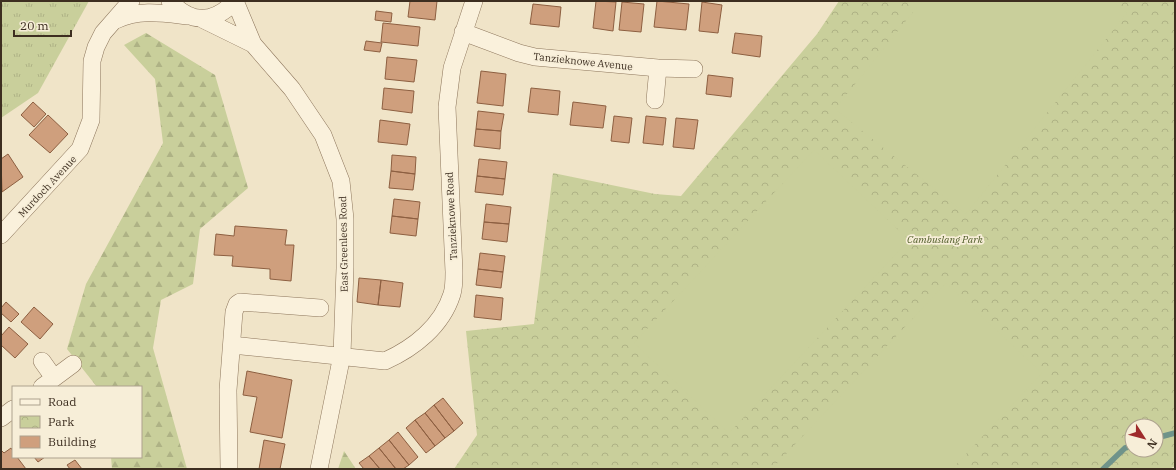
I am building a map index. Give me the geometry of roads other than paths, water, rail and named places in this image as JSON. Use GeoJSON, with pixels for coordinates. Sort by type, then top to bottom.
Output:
{"type":"FeatureCollection","features":[{"type":"Feature","properties":{"kind":"street","name":"Murdoch Avenue"},"geometry":{"type":"LineString","coordinates":[[1,235],[80,150],[91,120],[92,61],[96,47],[103,33],[116,20],[131,1]]}},
{"type":"Feature","properties":{"kind":"street"},"geometry":{"type":"LineString","coordinates":[[170,1],[178,10],[196,18],[215,17],[226,11],[235,1]]}},
{"type":"Feature","properties":{"kind":"street","name":"East Greenlees Road"},"geometry":{"type":"LineString","coordinates":[[235,1],[253,44],[308,111],[323,134],[341,181],[345,220],[346,268],[342,355],[319,469]]}},
{"type":"Feature","properties":{"kind":"street","name":"Tanzieknowe Road"},"geometry":{"type":"LineString","coordinates":[[232,345],[385,360],[401,353],[421,339],[437,323],[452,294],[454,272],[447,107],[452,68],[474,1]]}},
{"type":"Feature","properties":{"kind":"street","name":"Murdoch Avenue"},"geometry":{"type":"LineString","coordinates":[[116,20],[128,14],[151,12],[196,18]]}},
{"type":"Feature","properties":{"kind":"street","name":"East Greenlees Road"},"geometry":{"type":"LineString","coordinates":[[196,18],[253,44]]}},
{"type":"Feature","properties":{"kind":"street","name":"Tanzieknowe Avenue"},"geometry":{"type":"LineString","coordinates":[[463,32],[519,53],[535,57],[658,68],[694,69]]}},
{"type":"Feature","properties":{"kind":"street"},"geometry":{"type":"LineString","coordinates":[[656,100],[658,68]]}},
{"type":"Feature","properties":{"kind":"street"},"geometry":{"type":"LineString","coordinates":[[229,469],[228,390],[234,312],[237,304],[240,302],[320,308]]}},
{"type":"Feature","properties":{"kind":"street"},"geometry":{"type":"LineString","coordinates":[[42,361],[48,382],[74,364]]}},
{"type":"Feature","properties":{"kind":"street"},"geometry":{"type":"LineString","coordinates":[[1,418],[12,410]]}},
{"type":"Feature","properties":{"kind":"waterway"},"geometry":{"type":"LineString","coordinates":[[1164,436],[1175,433]]}},
{"type":"Feature","properties":{"kind":"waterway"},"geometry":{"type":"LineString","coordinates":[[1103,469],[1124,449]]}},
{"type":"Feature","properties":{"kind":"park label","name":"Cambuslang Park"},"geometry":{"type":"Point","coordinates":[945,239]}}]}
